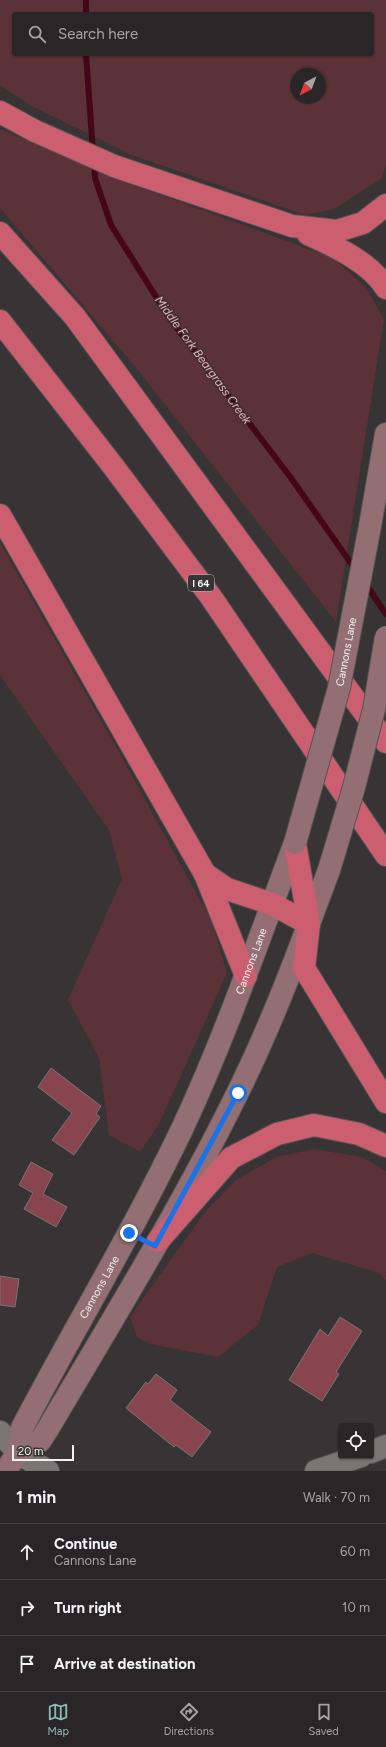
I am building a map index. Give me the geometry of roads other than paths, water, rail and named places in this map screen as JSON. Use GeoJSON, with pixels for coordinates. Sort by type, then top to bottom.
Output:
{"type":"FeatureCollection","features":[{"type":"Feature","properties":{"kind":"highway"},"geometry":{"type":"LineString","coordinates":[[0,112],[35,131],[114,166],[292,226],[339,248],[362,264],[386,288]]}},
{"type":"Feature","properties":{"kind":"highway"},"geometry":{"type":"LineString","coordinates":[[292,226],[337,231],[363,223],[386,204]]}},
{"type":"Feature","properties":{"kind":"highway"},"geometry":{"type":"LineString","coordinates":[[0,233],[75,316],[386,742]]}},
{"type":"Feature","properties":{"kind":"highway","name":"I 64"},"geometry":{"type":"LineString","coordinates":[[0,321],[113,466],[211,597],[386,855]]}},
{"type":"Feature","properties":{"kind":"highway"},"geometry":{"type":"LineString","coordinates":[[0,515],[205,874],[246,976]]}},
{"type":"Feature","properties":{"kind":"highway"},"geometry":{"type":"LineString","coordinates":[[295,843],[309,924],[304,968],[386,1102]]}},
{"type":"Feature","properties":{"kind":"highway"},"geometry":{"type":"LineString","coordinates":[[205,874],[227,889],[272,904],[309,924]]}},
{"type":"Feature","properties":{"kind":"highway"},"geometry":{"type":"LineString","coordinates":[[156,1244],[231,1158],[277,1134],[314,1125],[359,1134],[386,1146]]}},
{"type":"Feature","properties":{"kind":"main road","name":"Cannons Lane"},"geometry":{"type":"LineString","coordinates":[[4,1471],[9,1452],[129,1233],[183,1126],[246,976],[295,843],[340,688],[386,434]]}},
{"type":"Feature","properties":{"kind":"main road","name":"Cannons Lane"},"geometry":{"type":"LineString","coordinates":[[9,1452],[40,1441],[156,1244],[238,1093],[309,924],[329,870],[354,787],[374,709],[386,637]]}},
{"type":"Feature","properties":{"kind":"main road"},"geometry":{"type":"LineString","coordinates":[[129,1233],[156,1244]]}},
{"type":"Feature","properties":{"kind":"street"},"geometry":{"type":"LineString","coordinates":[[0,1432],[9,1452],[48,1471]]}},
{"type":"Feature","properties":{"kind":"street"},"geometry":{"type":"LineString","coordinates":[[374,1451],[386,1446]]}},
{"type":"Feature","properties":{"kind":"street"},"geometry":{"type":"LineString","coordinates":[[316,1471],[352,1459]]}},
{"type":"Feature","properties":{"kind":"waterway","name":"Middle Fork Beargrass Creek"},"geometry":{"type":"LineString","coordinates":[[86,0],[86,12]]}},
{"type":"Feature","properties":{"kind":"waterway","name":"Middle Fork Beargrass Creek"},"geometry":{"type":"LineString","coordinates":[[86,56],[93,152]]}},
{"type":"Feature","properties":{"kind":"waterway","name":"Middle Fork Beargrass Creek"},"geometry":{"type":"LineString","coordinates":[[94,161],[95,178],[111,225],[170,319],[291,478],[355,569]]}},
{"type":"Feature","properties":{"kind":"waterway","name":"Middle Fork Beargrass Creek"},"geometry":{"type":"LineString","coordinates":[[365,583],[386,614]]}}]}
